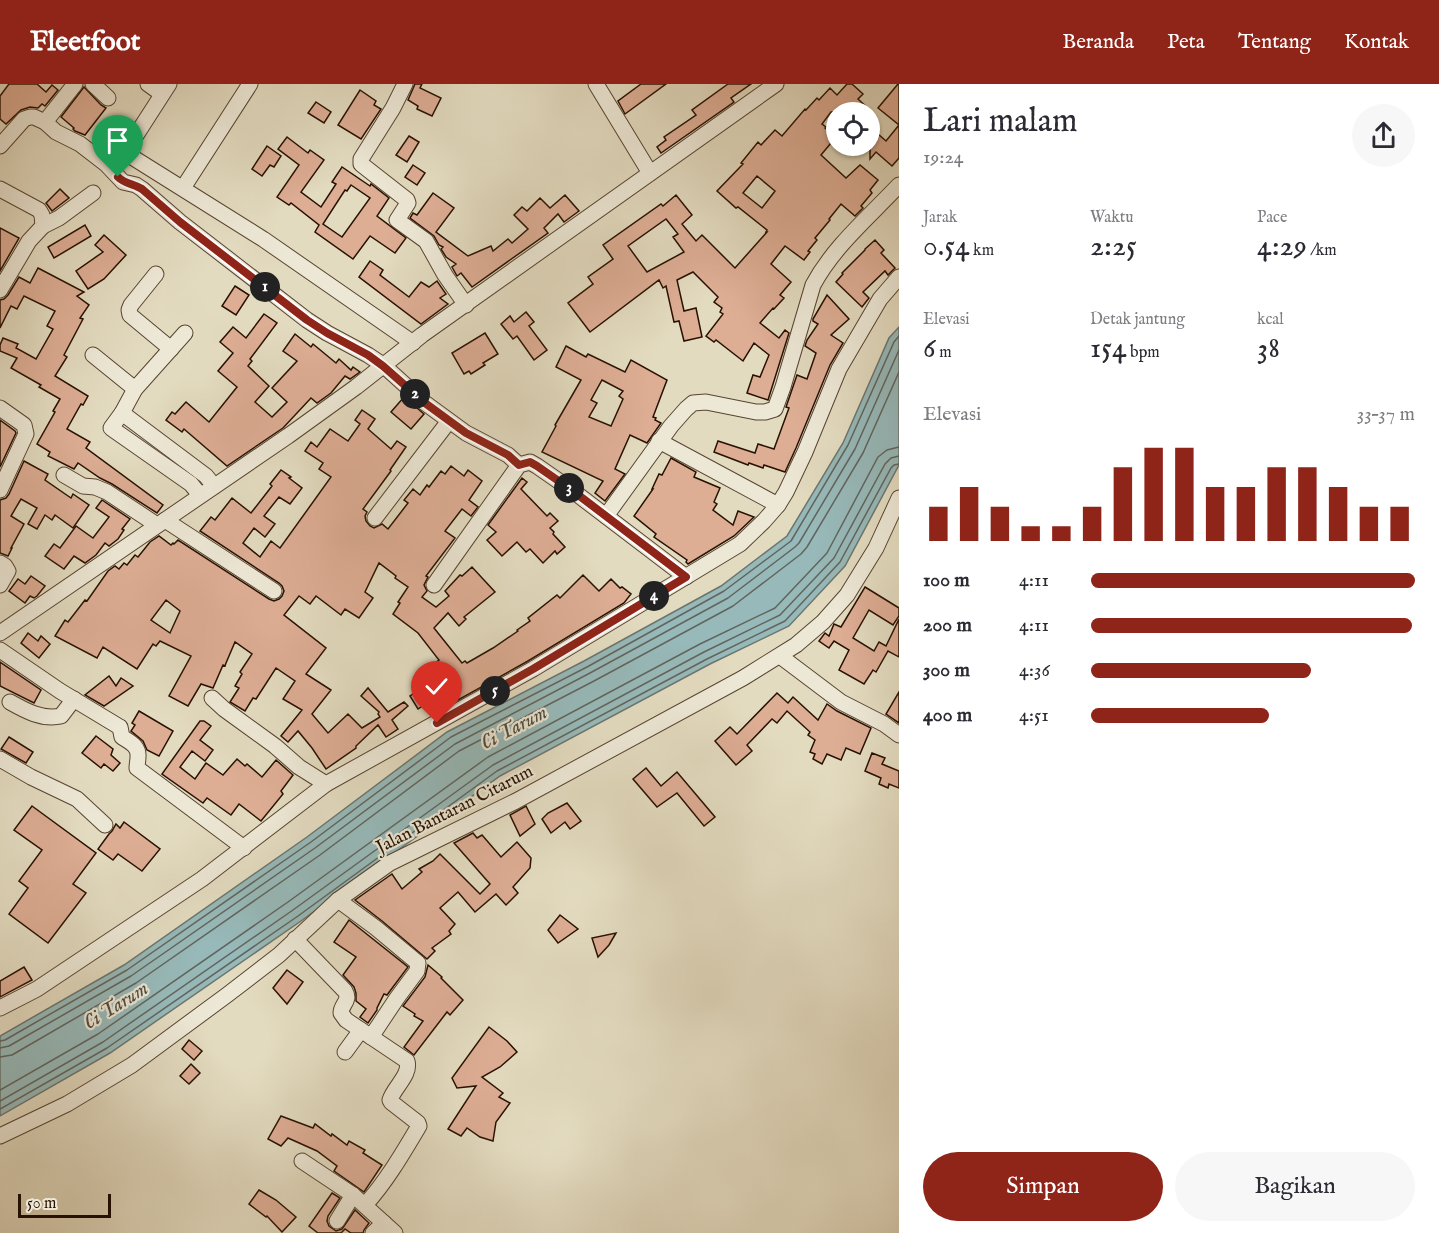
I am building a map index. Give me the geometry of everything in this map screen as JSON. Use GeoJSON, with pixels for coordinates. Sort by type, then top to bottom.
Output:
{"type":"FeatureCollection","features":[{"type":"Feature","properties":{"kind":"street"},"geometry":{"type":"LineString","coordinates":[[45,122],[75,84]]}},
{"type":"Feature","properties":{"kind":"street"},"geometry":{"type":"LineString","coordinates":[[93,84],[108,98]]}},
{"type":"Feature","properties":{"kind":"street"},"geometry":{"type":"LineString","coordinates":[[148,84],[165,89],[133,140],[129,150],[132,157],[262,238],[412,343]]}},
{"type":"Feature","properties":{"kind":"street"},"geometry":{"type":"LineString","coordinates":[[405,84],[361,159],[361,164],[407,200],[408,203],[396,220],[426,241],[445,275],[466,305]]}},
{"type":"Feature","properties":{"kind":"street"},"geometry":{"type":"LineString","coordinates":[[596,84],[650,173]]}},
{"type":"Feature","properties":{"kind":"street"},"geometry":{"type":"LineString","coordinates":[[2,629],[288,436],[412,343],[776,84]]}},
{"type":"Feature","properties":{"kind":"street"},"geometry":{"type":"LineString","coordinates":[[183,188],[249,85]]}},
{"type":"Feature","properties":{"kind":"street"},"geometry":{"type":"LineString","coordinates":[[0,146],[24,119],[34,117],[45,122],[56,132],[80,144],[106,164],[123,182],[142,189],[180,222],[307,320],[368,355],[449,421],[466,433],[508,455],[519,465]]}},
{"type":"Feature","properties":{"kind":"street"},"geometry":{"type":"LineString","coordinates":[[606,516],[659,441],[693,403],[706,402],[756,412],[775,409],[813,285],[847,238],[899,185]]}},
{"type":"Feature","properties":{"kind":"street"},"geometry":{"type":"LineString","coordinates":[[0,189],[39,210],[43,226]]}},
{"type":"Feature","properties":{"kind":"street"},"geometry":{"type":"LineString","coordinates":[[0,290],[29,241],[43,226],[59,218],[93,193]]}},
{"type":"Feature","properties":{"kind":"street"},"geometry":{"type":"LineString","coordinates":[[156,274],[129,310],[130,315],[171,349]]}},
{"type":"Feature","properties":{"kind":"street"},"geometry":{"type":"LineString","coordinates":[[0,1008],[37,988],[202,879],[326,784],[533,669],[740,544],[764,521],[786,492],[839,369],[880,299],[899,277]]}},
{"type":"Feature","properties":{"kind":"street"},"geometry":{"type":"LineString","coordinates":[[185,333],[135,389],[111,428],[191,484],[200,495]]}},
{"type":"Feature","properties":{"kind":"street"},"geometry":{"type":"LineString","coordinates":[[93,355],[135,389]]}},
{"type":"Feature","properties":{"kind":"street"},"geometry":{"type":"LineString","coordinates":[[0,408],[19,421],[26,430],[0,490]]}},
{"type":"Feature","properties":{"kind":"street"},"geometry":{"type":"LineString","coordinates":[[122,413],[206,476],[214,486]]}},
{"type":"Feature","properties":{"kind":"street"},"geometry":{"type":"LineString","coordinates":[[375,518],[449,421]]}},
{"type":"Feature","properties":{"kind":"street"},"geometry":{"type":"LineString","coordinates":[[659,441],[778,505]]}},
{"type":"Feature","properties":{"kind":"street"},"geometry":{"type":"LineString","coordinates":[[434,585],[519,465],[530,462],[686,577]]}},
{"type":"Feature","properties":{"kind":"street"},"geometry":{"type":"LineString","coordinates":[[64,475],[82,486],[107,492],[274,591]]}},
{"type":"Feature","properties":{"kind":"street","name":"Jalan Bantaran Citarum"},"geometry":{"type":"LineString","coordinates":[[0,1136],[67,1104],[132,1065],[279,955],[338,900],[390,863],[516,801],[743,678],[796,645],[823,622],[847,595],[876,548],[899,498]]}},
{"type":"Feature","properties":{"kind":"street"},"geometry":{"type":"LineString","coordinates":[[0,563],[8,571],[0,585]]}},
{"type":"Feature","properties":{"kind":"street"},"geometry":{"type":"LineString","coordinates":[[0,650],[55,688],[120,728],[122,737],[137,748],[137,768],[244,848]]}},
{"type":"Feature","properties":{"kind":"street"},"geometry":{"type":"LineString","coordinates":[[780,656],[841,702],[884,724],[899,735]]}},
{"type":"Feature","properties":{"kind":"street"},"geometry":{"type":"LineString","coordinates":[[212,698],[299,766],[326,784]]}},
{"type":"Feature","properties":{"kind":"street"},"geometry":{"type":"LineString","coordinates":[[10,702],[28,712],[52,718],[61,716],[74,699]]}},
{"type":"Feature","properties":{"kind":"street"},"geometry":{"type":"LineString","coordinates":[[0,759],[76,800],[105,825]]}},
{"type":"Feature","properties":{"kind":"street"},"geometry":{"type":"LineString","coordinates":[[338,900],[418,963],[417,971],[397,998],[366,1033],[345,1052]]}},
{"type":"Feature","properties":{"kind":"street"},"geometry":{"type":"LineString","coordinates":[[295,939],[347,994],[347,1001],[341,1009],[346,1020],[406,1061],[408,1071],[390,1100],[419,1124],[375,1194],[359,1200],[337,1221]]}},
{"type":"Feature","properties":{"kind":"street"},"geometry":{"type":"LineString","coordinates":[[302,1161],[359,1200],[384,1230]]}},
{"type":"Feature","properties":{"kind":"water","name":"Ci Tarum"},"geometry":{"type":"Polygon","coordinates":[[[899,327],[899,465],[845,566],[789,626],[710,664],[500,776],[301,921],[110,1053],[0,1116],[0,1036],[124,965],[307,837],[447,732],[721,586],[787,536],[843,443],[889,338],[899,327]]]}},
{"type":"Feature","properties":{"kind":"building"},"geometry":{"type":"Polygon","coordinates":[[[9,84],[37,84],[46,92],[52,85],[58,90],[45,106],[42,104],[38,108],[30,107],[21,110],[6,124],[0,119],[0,96],[9,84]]]}},
{"type":"Feature","properties":{"kind":"building"},"geometry":{"type":"Polygon","coordinates":[[[415,84],[422,84],[420,88],[441,98],[432,116],[417,109],[418,106],[408,100],[415,84]]]}},
{"type":"Feature","properties":{"kind":"building"},"geometry":{"type":"Polygon","coordinates":[[[641,84],[666,84],[625,114],[618,101],[641,84]]]}},
{"type":"Feature","properties":{"kind":"building"},"geometry":{"type":"Polygon","coordinates":[[[728,84],[751,84],[731,98],[734,102],[661,153],[657,147],[666,140],[664,137],[696,115],[692,110],[728,84]]]}},
{"type":"Feature","properties":{"kind":"building"},"geometry":{"type":"Polygon","coordinates":[[[847,84],[852,84],[863,94],[858,99],[861,102],[826,102],[826,119],[822,124],[826,127],[826,149],[821,155],[846,178],[860,165],[878,180],[870,190],[872,193],[861,206],[863,208],[855,216],[841,204],[815,238],[817,240],[804,260],[785,246],[771,264],[791,282],[780,295],[784,298],[760,323],[779,338],[785,330],[789,333],[768,400],[747,393],[753,375],[760,377],[769,355],[754,343],[743,361],[716,340],[714,342],[706,336],[723,314],[720,312],[722,308],[714,302],[718,297],[693,272],[677,280],[684,311],[696,308],[702,337],[684,341],[679,321],[674,322],[666,286],[663,288],[659,280],[590,332],[568,303],[593,284],[588,277],[613,259],[603,245],[676,195],[692,215],[682,224],[696,241],[702,235],[735,268],[767,230],[717,191],[743,164],[741,163],[758,142],[761,145],[775,130],[782,136],[805,109],[817,98],[819,100],[830,88],[837,95],[847,84]],[[757,176],[743,193],[762,208],[775,191],[757,176]],[[666,219],[628,246],[647,272],[684,252],[673,237],[678,234],[666,219]]]}},
{"type":"Feature","properties":{"kind":"building"},"geometry":{"type":"Polygon","coordinates":[[[899,84],[899,125],[880,110],[880,106],[899,84]]]}},
{"type":"Feature","properties":{"kind":"building"},"geometry":{"type":"Polygon","coordinates":[[[84,87],[106,108],[85,135],[75,131],[61,117],[84,87]]]}},
{"type":"Feature","properties":{"kind":"building"},"geometry":{"type":"Polygon","coordinates":[[[360,90],[376,101],[374,105],[381,109],[361,139],[338,125],[360,90]]]}},
{"type":"Feature","properties":{"kind":"building"},"geometry":{"type":"Polygon","coordinates":[[[316,102],[331,112],[324,123],[308,113],[316,102]]]}},
{"type":"Feature","properties":{"kind":"building"},"geometry":{"type":"Polygon","coordinates":[[[899,125],[899,158],[892,166],[880,156],[880,136],[886,141],[899,125]]]}},
{"type":"Feature","properties":{"kind":"building"},"geometry":{"type":"Polygon","coordinates":[[[409,136],[419,142],[407,162],[396,155],[409,136]]]}},
{"type":"Feature","properties":{"kind":"building"},"geometry":{"type":"Polygon","coordinates":[[[287,137],[308,153],[310,150],[324,160],[301,192],[321,207],[336,184],[332,182],[342,167],[389,198],[377,216],[406,238],[395,253],[370,236],[353,259],[315,232],[319,225],[291,203],[289,205],[277,197],[299,165],[278,149],[287,137]],[[351,185],[347,191],[345,190],[323,224],[342,237],[370,198],[351,185]]]}},
{"type":"Feature","properties":{"kind":"building"},"geometry":{"type":"Polygon","coordinates":[[[267,146],[281,156],[274,167],[270,165],[262,176],[252,169],[267,146]]]}},
{"type":"Feature","properties":{"kind":"building"},"geometry":{"type":"Polygon","coordinates":[[[413,165],[425,173],[417,185],[405,177],[413,165]]]}},
{"type":"Feature","properties":{"kind":"building"},"geometry":{"type":"Polygon","coordinates":[[[60,189],[69,198],[52,211],[46,203],[60,189]]]}},
{"type":"Feature","properties":{"kind":"building"},"geometry":{"type":"Polygon","coordinates":[[[433,193],[454,208],[436,232],[468,256],[491,246],[493,251],[508,239],[512,243],[528,229],[514,215],[522,207],[527,211],[540,198],[550,208],[565,195],[579,211],[564,222],[558,214],[544,228],[548,233],[472,287],[461,273],[457,276],[452,267],[456,264],[446,257],[441,249],[443,247],[439,245],[434,236],[410,218],[413,213],[417,215],[433,193]]]}},
{"type":"Feature","properties":{"kind":"building"},"geometry":{"type":"Polygon","coordinates":[[[85,225],[91,236],[54,258],[48,247],[85,225]]]}},
{"type":"Feature","properties":{"kind":"building"},"geometry":{"type":"Polygon","coordinates":[[[0,228],[19,238],[0,271],[0,228]]]}},
{"type":"Feature","properties":{"kind":"building"},"geometry":{"type":"Polygon","coordinates":[[[104,235],[126,255],[104,279],[88,289],[76,271],[103,252],[95,245],[104,235]]]}},
{"type":"Feature","properties":{"kind":"building"},"geometry":{"type":"Polygon","coordinates":[[[875,240],[884,250],[881,253],[895,268],[888,275],[885,271],[863,292],[869,298],[862,307],[836,282],[875,240]]]}},
{"type":"Feature","properties":{"kind":"building"},"geometry":{"type":"Polygon","coordinates":[[[370,261],[383,270],[380,275],[409,297],[421,282],[429,287],[437,281],[446,294],[440,298],[448,304],[421,324],[359,277],[370,261]]]}},
{"type":"Feature","properties":{"kind":"building"},"geometry":{"type":"Polygon","coordinates":[[[38,268],[84,292],[77,296],[89,305],[80,318],[83,319],[64,355],[67,357],[55,376],[88,396],[67,429],[90,442],[86,448],[163,505],[157,513],[78,463],[74,469],[48,456],[50,452],[37,444],[60,399],[11,368],[17,358],[0,351],[0,345],[3,338],[18,344],[16,348],[36,359],[53,329],[47,326],[55,311],[24,296],[17,309],[11,306],[0,328],[0,300],[8,295],[19,277],[30,283],[38,268]]]}},
{"type":"Feature","properties":{"kind":"building"},"geometry":{"type":"Polygon","coordinates":[[[235,286],[249,295],[236,315],[222,306],[235,286]]]}},
{"type":"Feature","properties":{"kind":"building"},"geometry":{"type":"Polygon","coordinates":[[[827,295],[849,319],[831,335],[843,343],[830,365],[785,472],[764,465],[763,468],[749,463],[748,465],[714,452],[718,441],[755,453],[758,444],[774,449],[789,408],[786,407],[797,375],[807,379],[816,353],[805,346],[818,324],[813,319],[827,295]]]}},
{"type":"Feature","properties":{"kind":"building"},"geometry":{"type":"Polygon","coordinates":[[[526,312],[534,322],[529,326],[547,350],[534,360],[517,336],[513,339],[501,324],[510,316],[514,322],[526,312]]]}},
{"type":"Feature","properties":{"kind":"building"},"geometry":{"type":"Polygon","coordinates":[[[264,314],[277,323],[250,359],[252,361],[248,366],[269,386],[255,402],[272,417],[287,402],[272,388],[297,361],[283,351],[295,334],[311,347],[313,344],[336,363],[339,359],[351,370],[353,367],[360,372],[350,379],[345,376],[331,393],[317,403],[311,398],[283,428],[227,466],[184,429],[182,432],[166,420],[172,412],[175,414],[186,402],[209,422],[237,387],[218,371],[233,353],[220,342],[233,327],[246,338],[264,314]]]}},
{"type":"Feature","properties":{"kind":"building"},"geometry":{"type":"Polygon","coordinates":[[[485,333],[498,354],[471,374],[469,371],[464,374],[452,353],[485,333]]]}},
{"type":"Feature","properties":{"kind":"building"},"geometry":{"type":"Polygon","coordinates":[[[566,346],[586,357],[588,354],[625,372],[631,360],[667,380],[653,417],[661,423],[647,443],[630,435],[615,469],[625,474],[605,501],[595,493],[603,481],[542,452],[581,380],[556,367],[566,346]],[[602,380],[591,400],[597,403],[589,417],[611,426],[623,399],[619,396],[623,391],[602,380]]]}},
{"type":"Feature","properties":{"kind":"building"},"geometry":{"type":"Polygon","coordinates":[[[404,397],[424,414],[411,429],[391,412],[404,397]]]}},
{"type":"Feature","properties":{"kind":"building"},"geometry":{"type":"Polygon","coordinates":[[[362,410],[375,419],[368,429],[391,449],[397,441],[406,447],[363,509],[367,512],[366,521],[374,528],[382,524],[388,529],[408,503],[404,500],[413,489],[420,495],[441,471],[445,474],[451,466],[464,476],[468,470],[482,481],[469,500],[478,507],[471,516],[462,509],[445,531],[455,538],[426,576],[428,577],[424,585],[427,591],[422,597],[436,607],[449,596],[445,591],[460,575],[462,576],[472,567],[495,592],[464,617],[466,619],[459,626],[448,613],[434,628],[462,663],[465,661],[467,663],[518,631],[530,621],[528,618],[557,595],[560,598],[583,575],[599,591],[611,579],[631,594],[624,603],[528,661],[431,715],[424,705],[418,709],[410,696],[425,686],[419,677],[436,665],[435,663],[439,660],[418,633],[393,614],[408,587],[395,578],[396,576],[379,563],[365,592],[373,598],[359,618],[345,609],[341,615],[316,596],[310,604],[299,596],[284,615],[326,648],[306,674],[331,690],[312,714],[328,733],[348,714],[362,728],[380,717],[379,712],[361,696],[368,688],[388,712],[404,702],[408,706],[392,720],[398,729],[386,737],[378,725],[356,748],[326,769],[298,731],[288,742],[281,736],[302,710],[283,699],[295,681],[276,668],[256,699],[253,698],[245,711],[230,702],[239,688],[235,686],[242,674],[240,672],[252,654],[235,642],[213,688],[201,684],[188,706],[169,696],[191,656],[160,641],[156,646],[153,644],[137,669],[103,647],[97,658],[55,636],[65,620],[68,622],[85,600],[87,601],[108,571],[115,566],[119,569],[124,563],[127,565],[135,555],[138,557],[150,542],[159,536],[171,545],[178,540],[269,599],[274,601],[279,599],[284,591],[279,583],[200,531],[211,517],[215,520],[232,498],[251,513],[281,470],[302,488],[290,504],[279,497],[264,516],[275,524],[265,537],[254,528],[243,543],[260,557],[271,541],[280,548],[331,477],[319,469],[323,463],[305,451],[311,442],[317,447],[330,429],[348,441],[360,424],[355,420],[362,410]],[[166,600],[151,620],[170,633],[180,611],[166,600]]]}},
{"type":"Feature","properties":{"kind":"building"},"geometry":{"type":"Polygon","coordinates":[[[0,420],[16,433],[0,467],[0,420]]]}},
{"type":"Feature","properties":{"kind":"building"},"geometry":{"type":"Polygon","coordinates":[[[671,458],[696,472],[694,477],[720,488],[714,502],[717,504],[713,510],[733,525],[738,511],[754,517],[734,536],[688,564],[687,560],[654,537],[656,534],[634,516],[671,458]]]}},
{"type":"Feature","properties":{"kind":"building"},"geometry":{"type":"Polygon","coordinates":[[[24,461],[48,474],[45,480],[71,498],[73,494],[89,505],[73,528],[55,515],[52,520],[45,515],[37,529],[28,524],[37,508],[21,499],[11,516],[24,524],[8,556],[0,553],[0,500],[9,494],[24,461]]]}},
{"type":"Feature","properties":{"kind":"building"},"geometry":{"type":"Polygon","coordinates":[[[522,478],[527,482],[521,489],[547,516],[550,513],[558,521],[550,528],[565,547],[557,554],[555,551],[543,563],[530,549],[526,552],[517,542],[502,556],[487,540],[496,532],[488,525],[522,478]]]}},
{"type":"Feature","properties":{"kind":"building"},"geometry":{"type":"Polygon","coordinates":[[[102,500],[130,519],[118,539],[109,546],[105,543],[96,555],[85,563],[74,556],[64,569],[45,556],[54,544],[60,548],[76,526],[93,538],[109,517],[96,508],[102,500]]]}},
{"type":"Feature","properties":{"kind":"building"},"geometry":{"type":"Polygon","coordinates":[[[31,576],[45,586],[37,596],[34,598],[30,596],[25,603],[9,591],[18,579],[25,584],[31,576]]]}},
{"type":"Feature","properties":{"kind":"building"},"geometry":{"type":"Polygon","coordinates":[[[865,587],[899,608],[899,616],[893,625],[869,610],[853,638],[874,651],[879,642],[886,646],[899,619],[899,657],[888,651],[876,672],[873,670],[864,684],[839,670],[849,650],[834,641],[829,648],[819,641],[825,633],[829,636],[834,624],[841,627],[865,587]]]}},
{"type":"Feature","properties":{"kind":"building"},"geometry":{"type":"Polygon","coordinates":[[[28,633],[38,641],[41,636],[50,644],[39,658],[21,643],[28,633]]]}},
{"type":"Feature","properties":{"kind":"building"},"geometry":{"type":"Polygon","coordinates":[[[0,662],[41,690],[34,703],[0,686],[0,662]]]}},
{"type":"Feature","properties":{"kind":"building"},"geometry":{"type":"Polygon","coordinates":[[[109,676],[116,686],[121,678],[133,686],[104,706],[85,695],[109,676]]]}},
{"type":"Feature","properties":{"kind":"building"},"geometry":{"type":"Polygon","coordinates":[[[899,692],[899,723],[886,714],[899,692]]]}},
{"type":"Feature","properties":{"kind":"building"},"geometry":{"type":"Polygon","coordinates":[[[777,693],[788,703],[793,697],[818,720],[827,704],[871,728],[860,754],[846,748],[841,760],[827,754],[822,764],[813,759],[815,754],[810,752],[815,740],[808,735],[810,732],[787,711],[777,723],[772,719],[747,745],[752,751],[736,765],[715,741],[730,727],[737,734],[777,693]]]}},
{"type":"Feature","properties":{"kind":"building"},"geometry":{"type":"Polygon","coordinates":[[[139,711],[173,731],[159,756],[147,750],[143,741],[131,731],[135,725],[132,723],[139,711]]]}},
{"type":"Feature","properties":{"kind":"building"},"geometry":{"type":"Polygon","coordinates":[[[200,721],[211,726],[200,740],[213,750],[205,761],[192,751],[180,767],[195,779],[206,763],[223,775],[237,759],[262,777],[276,760],[293,775],[281,791],[283,794],[261,821],[239,804],[231,815],[207,798],[203,803],[162,774],[200,721]]]}},
{"type":"Feature","properties":{"kind":"building"},"geometry":{"type":"Polygon","coordinates":[[[96,736],[113,749],[111,755],[120,763],[113,771],[104,764],[101,768],[82,753],[96,736]]]}},
{"type":"Feature","properties":{"kind":"building"},"geometry":{"type":"Polygon","coordinates":[[[9,737],[33,752],[26,763],[1,749],[9,737]]]}},
{"type":"Feature","properties":{"kind":"building"},"geometry":{"type":"Polygon","coordinates":[[[872,753],[885,758],[882,764],[899,771],[899,788],[889,784],[888,788],[879,784],[881,778],[865,771],[872,753]]]}},
{"type":"Feature","properties":{"kind":"building"},"geometry":{"type":"Polygon","coordinates":[[[646,768],[661,786],[677,772],[715,817],[704,826],[677,793],[657,807],[633,779],[646,768]]]}},
{"type":"Feature","properties":{"kind":"building"},"geometry":{"type":"Polygon","coordinates":[[[567,803],[581,821],[570,829],[565,822],[551,833],[542,819],[548,813],[567,803]]]}},
{"type":"Feature","properties":{"kind":"building"},"geometry":{"type":"Polygon","coordinates":[[[32,806],[96,853],[73,884],[86,893],[48,943],[9,914],[28,888],[19,881],[42,850],[14,830],[32,806]]]}},
{"type":"Feature","properties":{"kind":"building"},"geometry":{"type":"Polygon","coordinates":[[[526,806],[535,824],[520,836],[510,815],[526,806]]]}},
{"type":"Feature","properties":{"kind":"building"},"geometry":{"type":"Polygon","coordinates":[[[124,822],[160,849],[142,871],[118,854],[113,860],[98,849],[116,824],[120,828],[124,822]]]}},
{"type":"Feature","properties":{"kind":"building"},"geometry":{"type":"Polygon","coordinates":[[[473,833],[477,838],[482,835],[501,857],[517,842],[531,858],[530,868],[513,887],[518,893],[506,905],[496,894],[475,912],[458,892],[440,908],[455,924],[449,931],[451,934],[432,948],[435,951],[427,959],[355,900],[392,874],[402,889],[422,872],[419,869],[440,854],[480,894],[490,884],[454,843],[473,833]]]}},
{"type":"Feature","properties":{"kind":"building"},"geometry":{"type":"Polygon","coordinates":[[[560,915],[578,929],[558,943],[548,930],[560,915]]]}},
{"type":"Feature","properties":{"kind":"building"},"geometry":{"type":"Polygon","coordinates":[[[349,920],[408,967],[387,995],[384,994],[368,1023],[360,1017],[366,1009],[356,1001],[354,987],[343,975],[356,957],[334,942],[349,920]]]}},
{"type":"Feature","properties":{"kind":"building"},"geometry":{"type":"Polygon","coordinates":[[[616,933],[609,945],[598,957],[592,938],[616,933]]]}},
{"type":"Feature","properties":{"kind":"building"},"geometry":{"type":"Polygon","coordinates":[[[428,965],[463,1000],[450,1015],[447,1012],[414,1055],[404,1047],[423,1021],[403,1006],[425,977],[428,965]]]}},
{"type":"Feature","properties":{"kind":"building"},"geometry":{"type":"Polygon","coordinates":[[[24,967],[32,980],[0,997],[0,981],[24,967]]]}},
{"type":"Feature","properties":{"kind":"building"},"geometry":{"type":"Polygon","coordinates":[[[287,970],[303,982],[287,1004],[273,988],[287,970]]]}},
{"type":"Feature","properties":{"kind":"building"},"geometry":{"type":"Polygon","coordinates":[[[489,1027],[517,1052],[500,1067],[482,1077],[503,1093],[499,1097],[510,1103],[496,1122],[493,1141],[480,1137],[467,1128],[461,1136],[448,1129],[476,1086],[457,1088],[452,1078],[489,1027]]]}},
{"type":"Feature","properties":{"kind":"building"},"geometry":{"type":"Polygon","coordinates":[[[189,1040],[202,1051],[194,1060],[182,1049],[189,1040]]]}},
{"type":"Feature","properties":{"kind":"building"},"geometry":{"type":"Polygon","coordinates":[[[191,1064],[200,1073],[189,1084],[180,1076],[191,1064]]]}},
{"type":"Feature","properties":{"kind":"building"},"geometry":{"type":"Polygon","coordinates":[[[281,1116],[313,1128],[315,1124],[347,1145],[349,1141],[365,1150],[363,1153],[382,1165],[364,1192],[334,1171],[337,1166],[317,1151],[288,1138],[281,1146],[268,1139],[281,1116]]]}},
{"type":"Feature","properties":{"kind":"building"},"geometry":{"type":"Polygon","coordinates":[[[259,1190],[276,1200],[296,1217],[282,1232],[267,1216],[249,1204],[259,1190]]]}},
{"type":"Feature","properties":{"kind":"building"},"geometry":{"type":"Polygon","coordinates":[[[332,1193],[340,1198],[328,1216],[329,1226],[336,1231],[342,1229],[355,1210],[369,1223],[363,1233],[351,1233],[345,1229],[341,1233],[318,1233],[309,1226],[332,1193]]]}},
{"type":"Feature","properties":{"kind":"route"},"geometry":{"type":"LineString","coordinates":[[118,177],[123,182],[142,189],[180,222],[307,320],[383,366],[425,403],[466,433],[508,455],[519,465],[530,462],[537,466],[686,577],[533,669],[437,723]]}}]}
